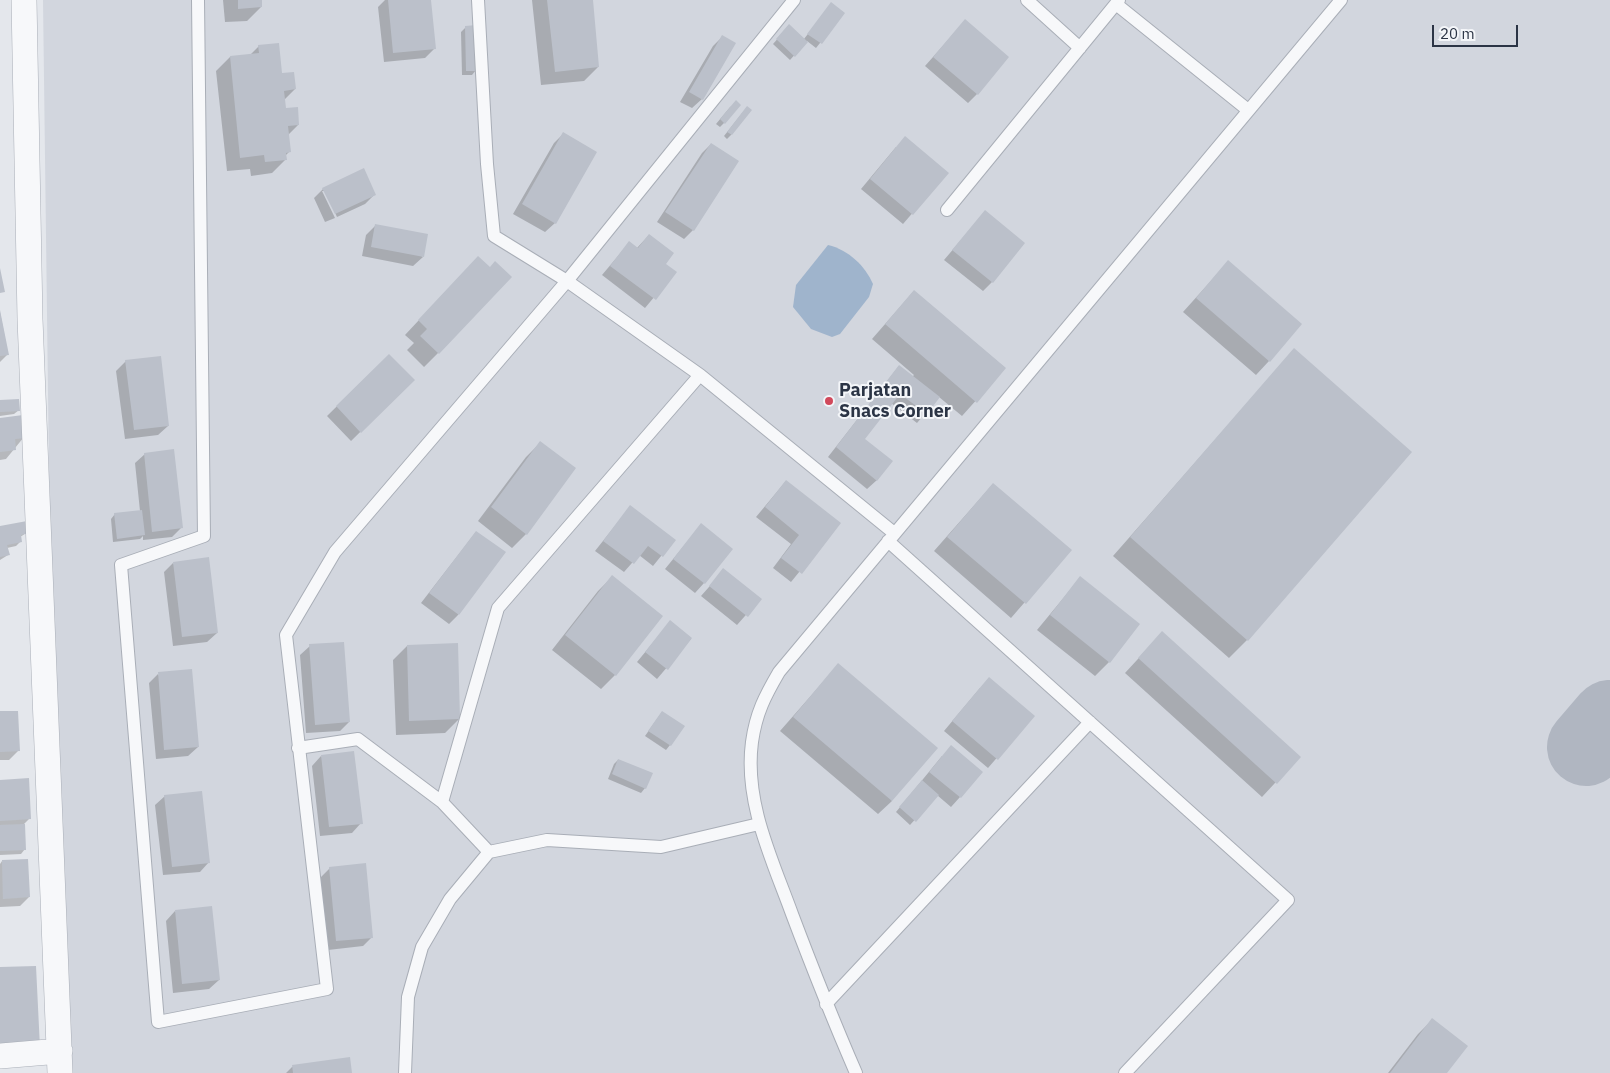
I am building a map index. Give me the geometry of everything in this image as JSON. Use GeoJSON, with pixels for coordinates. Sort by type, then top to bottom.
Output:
{"type":"FeatureCollection","features":[{"type":"Feature","properties":{"kind":"street"},"geometry":{"type":"LineString","coordinates":[[0,1056],[60,1062],[30,319],[24,0]]}},
{"type":"Feature","properties":{"kind":"lane"},"geometry":{"type":"LineString","coordinates":[[198,0],[204,536],[121,565],[158,1022],[327,989],[286,635],[336,552],[567,281],[794,0]]}},
{"type":"Feature","properties":{"kind":"lane"},"geometry":{"type":"LineString","coordinates":[[478,0],[486,164],[494,236],[567,281],[700,376],[891,537],[1090,722],[1288,900],[1125,1073]]}},
{"type":"Feature","properties":{"kind":"lane"},"geometry":{"type":"LineString","coordinates":[[1027,0],[1080,48]]}},
{"type":"Feature","properties":{"kind":"lane"},"geometry":{"type":"LineString","coordinates":[[856,1073],[826,1004],[759,824],[751,788],[752,743],[760,705],[779,672],[1340,0]]}},
{"type":"Feature","properties":{"kind":"lane"},"geometry":{"type":"LineString","coordinates":[[947,210],[1118,2],[1248,110]]}},
{"type":"Feature","properties":{"kind":"lane"},"geometry":{"type":"LineString","coordinates":[[442,802],[498,608],[700,376]]}},
{"type":"Feature","properties":{"kind":"lane"},"geometry":{"type":"LineString","coordinates":[[826,1004],[1090,722]]}},
{"type":"Feature","properties":{"kind":"lane"},"geometry":{"type":"LineString","coordinates":[[298,748],[358,738],[442,802],[489,852]]}},
{"type":"Feature","properties":{"kind":"lane"},"geometry":{"type":"LineString","coordinates":[[405,1073],[408,997],[422,947],[450,899],[489,852],[547,840],[661,847],[759,824]]}},
{"type":"Feature","properties":{"kind":"shaded area"},"geometry":{"type":"Polygon","coordinates":[[[43,0],[1610,0],[1610,1073],[71,1073],[50,550],[43,0]]]}},
{"type":"Feature","properties":{"kind":"water"},"geometry":{"type":"Polygon","coordinates":[[[828,245],[843,251],[861,265],[873,284],[869,297],[840,334],[832,337],[811,329],[793,307],[796,285],[828,245]]]}},
{"type":"Feature","properties":{"kind":"building"},"geometry":{"type":"Polygon","coordinates":[[[238,0],[262,0],[262,7],[238,9],[238,0]]]}},
{"type":"Feature","properties":{"kind":"building"},"geometry":{"type":"Polygon","coordinates":[[[388,0],[431,0],[436,49],[393,53],[388,0]]]}},
{"type":"Feature","properties":{"kind":"building"},"geometry":{"type":"Polygon","coordinates":[[[547,0],[593,0],[599,67],[555,72],[547,0]]]}},
{"type":"Feature","properties":{"kind":"building"},"geometry":{"type":"Polygon","coordinates":[[[831,2],[845,13],[822,44],[807,34],[831,2]]]}},
{"type":"Feature","properties":{"kind":"building"},"geometry":{"type":"Polygon","coordinates":[[[965,19],[1009,57],[978,95],[933,57],[965,19]]]}},
{"type":"Feature","properties":{"kind":"building"},"geometry":{"type":"Polygon","coordinates":[[[789,24],[808,42],[795,57],[776,39],[789,24]]]}},
{"type":"Feature","properties":{"kind":"building"},"geometry":{"type":"Polygon","coordinates":[[[477,25],[478,71],[466,71],[465,26],[477,25]]]}},
{"type":"Feature","properties":{"kind":"building"},"geometry":{"type":"Polygon","coordinates":[[[722,35],[736,43],[703,100],[689,92],[722,35]]]}},
{"type":"Feature","properties":{"kind":"building"},"geometry":{"type":"Polygon","coordinates":[[[279,43],[282,73],[294,72],[296,89],[284,91],[286,108],[298,107],[299,125],[288,126],[291,152],[286,153],[287,160],[265,162],[264,155],[240,158],[230,56],[259,53],[258,45],[279,43]]]}},
{"type":"Feature","properties":{"kind":"building"},"geometry":{"type":"Polygon","coordinates":[[[736,100],[741,105],[725,124],[720,119],[736,100]]]}},
{"type":"Feature","properties":{"kind":"building"},"geometry":{"type":"Polygon","coordinates":[[[747,106],[752,110],[732,135],[727,132],[747,106]]]}},
{"type":"Feature","properties":{"kind":"building"},"geometry":{"type":"Polygon","coordinates":[[[563,132],[597,152],[556,224],[522,204],[563,132]]]}},
{"type":"Feature","properties":{"kind":"building"},"geometry":{"type":"Polygon","coordinates":[[[905,136],[949,173],[913,215],[870,179],[905,136]]]}},
{"type":"Feature","properties":{"kind":"building"},"geometry":{"type":"Polygon","coordinates":[[[711,143],[739,161],[694,231],[665,212],[711,143]]]}},
{"type":"Feature","properties":{"kind":"building"},"geometry":{"type":"Polygon","coordinates":[[[364,168],[376,195],[335,214],[322,188],[364,168]]]}},
{"type":"Feature","properties":{"kind":"building"},"geometry":{"type":"Polygon","coordinates":[[[985,210],[1025,243],[993,283],[952,250],[985,210]]]}},
{"type":"Feature","properties":{"kind":"building"},"geometry":{"type":"Polygon","coordinates":[[[375,224],[428,234],[424,257],[371,247],[375,224]]]}},
{"type":"Feature","properties":{"kind":"building"},"geometry":{"type":"Polygon","coordinates":[[[649,234],[674,253],[666,264],[677,272],[656,300],[610,266],[629,241],[638,248],[649,234]]]}},
{"type":"Feature","properties":{"kind":"building"},"geometry":{"type":"Polygon","coordinates":[[[478,256],[490,267],[495,261],[512,277],[439,354],[420,336],[427,329],[418,320],[478,256]]]}},
{"type":"Feature","properties":{"kind":"building"},"geometry":{"type":"Polygon","coordinates":[[[1228,260],[1302,324],[1270,362],[1196,298],[1228,260]]]}},
{"type":"Feature","properties":{"kind":"building"},"geometry":{"type":"Polygon","coordinates":[[[0,268],[5,292],[0,293],[0,268]]]}},
{"type":"Feature","properties":{"kind":"building"},"geometry":{"type":"Polygon","coordinates":[[[914,290],[1006,368],[977,403],[885,324],[914,290]]]}},
{"type":"Feature","properties":{"kind":"building"},"geometry":{"type":"Polygon","coordinates":[[[0,310],[9,355],[0,356],[0,310]]]}},
{"type":"Feature","properties":{"kind":"building"},"geometry":{"type":"Polygon","coordinates":[[[1294,348],[1412,452],[1248,641],[1130,537],[1294,348]]]}},
{"type":"Feature","properties":{"kind":"building"},"geometry":{"type":"Polygon","coordinates":[[[389,354],[415,380],[361,433],[336,406],[389,354]]]}},
{"type":"Feature","properties":{"kind":"building"},"geometry":{"type":"Polygon","coordinates":[[[161,356],[169,426],[134,430],[125,360],[161,356]]]}},
{"type":"Feature","properties":{"kind":"building"},"geometry":{"type":"Polygon","coordinates":[[[899,365],[940,397],[927,414],[900,394],[865,439],[893,461],[877,481],[836,447],[899,365]]]}},
{"type":"Feature","properties":{"kind":"building"},"geometry":{"type":"Polygon","coordinates":[[[19,399],[20,411],[0,412],[0,400],[19,399]]]}},
{"type":"Feature","properties":{"kind":"building"},"geometry":{"type":"Polygon","coordinates":[[[23,415],[25,438],[15,439],[16,450],[0,452],[0,418],[23,415]]]}},
{"type":"Feature","properties":{"kind":"building"},"geometry":{"type":"Polygon","coordinates":[[[540,441],[576,468],[527,535],[491,507],[540,441]]]}},
{"type":"Feature","properties":{"kind":"building"},"geometry":{"type":"Polygon","coordinates":[[[174,449],[183,528],[152,532],[144,453],[174,449]]]}},
{"type":"Feature","properties":{"kind":"building"},"geometry":{"type":"Polygon","coordinates":[[[786,480],[841,523],[802,574],[781,558],[799,535],[765,507],[786,480]]]}},
{"type":"Feature","properties":{"kind":"building"},"geometry":{"type":"Polygon","coordinates":[[[993,483],[1072,550],[1026,604],[947,537],[993,483]]]}},
{"type":"Feature","properties":{"kind":"building"},"geometry":{"type":"Polygon","coordinates":[[[630,505],[676,540],[663,557],[648,546],[634,564],[603,541],[630,505]]]}},
{"type":"Feature","properties":{"kind":"building"},"geometry":{"type":"Polygon","coordinates":[[[142,510],[145,535],[117,539],[114,513],[142,510]]]}},
{"type":"Feature","properties":{"kind":"building"},"geometry":{"type":"Polygon","coordinates":[[[27,521],[29,533],[21,535],[22,542],[7,545],[10,555],[0,557],[0,526],[27,521]]]}},
{"type":"Feature","properties":{"kind":"building"},"geometry":{"type":"Polygon","coordinates":[[[701,523],[733,549],[705,584],[673,559],[701,523]]]}},
{"type":"Feature","properties":{"kind":"building"},"geometry":{"type":"Polygon","coordinates":[[[476,531],[506,552],[459,615],[429,593],[476,531]]]}},
{"type":"Feature","properties":{"kind":"building"},"geometry":{"type":"Polygon","coordinates":[[[209,557],[218,633],[182,637],[173,562],[209,557]]]}},
{"type":"Feature","properties":{"kind":"building"},"geometry":{"type":"Polygon","coordinates":[[[723,568],[762,599],[748,617],[709,586],[723,568]]]}},
{"type":"Feature","properties":{"kind":"building"},"geometry":{"type":"Polygon","coordinates":[[[612,575],[663,616],[616,676],[565,635],[612,575]]]}},
{"type":"Feature","properties":{"kind":"building"},"geometry":{"type":"Polygon","coordinates":[[[1080,576],[1140,624],[1110,663],[1050,615],[1080,576]]]}},
{"type":"Feature","properties":{"kind":"building"},"geometry":{"type":"Polygon","coordinates":[[[670,620],[692,638],[668,670],[645,652],[670,620]]]}},
{"type":"Feature","properties":{"kind":"building"},"geometry":{"type":"Polygon","coordinates":[[[1162,631],[1301,757],[1277,784],[1138,658],[1162,631]]]}},
{"type":"Feature","properties":{"kind":"building"},"geometry":{"type":"Polygon","coordinates":[[[344,642],[350,722],[315,725],[309,644],[344,642]]]}},
{"type":"Feature","properties":{"kind":"building"},"geometry":{"type":"Polygon","coordinates":[[[458,643],[460,719],[409,721],[407,645],[458,643]]]}},
{"type":"Feature","properties":{"kind":"building"},"geometry":{"type":"Polygon","coordinates":[[[838,663],[938,748],[892,801],[793,717],[838,663]]]}},
{"type":"Feature","properties":{"kind":"building"},"geometry":{"type":"Polygon","coordinates":[[[192,669],[199,747],[164,750],[158,672],[192,669]]]}},
{"type":"Feature","properties":{"kind":"building"},"geometry":{"type":"Polygon","coordinates":[[[989,677],[1035,716],[998,760],[952,721],[989,677]]]}},
{"type":"Feature","properties":{"kind":"building"},"geometry":{"type":"Polygon","coordinates":[[[0,711],[18,711],[20,751],[0,752],[0,711]]]}},
{"type":"Feature","properties":{"kind":"building"},"geometry":{"type":"Polygon","coordinates":[[[662,711],[685,726],[671,746],[648,731],[662,711]]]}},
{"type":"Feature","properties":{"kind":"building"},"geometry":{"type":"Polygon","coordinates":[[[951,745],[983,772],[961,798],[929,772],[951,745]]]}},
{"type":"Feature","properties":{"kind":"building"},"geometry":{"type":"Polygon","coordinates":[[[354,751],[363,824],[329,827],[321,755],[354,751]]]}},
{"type":"Feature","properties":{"kind":"building"},"geometry":{"type":"Polygon","coordinates":[[[618,759],[653,773],[646,789],[612,774],[618,759]]]}},
{"type":"Feature","properties":{"kind":"building"},"geometry":{"type":"Polygon","coordinates":[[[29,778],[31,819],[0,821],[0,780],[29,778]]]}},
{"type":"Feature","properties":{"kind":"building"},"geometry":{"type":"Polygon","coordinates":[[[922,780],[939,795],[916,822],[899,807],[922,780]]]}},
{"type":"Feature","properties":{"kind":"building"},"geometry":{"type":"Polygon","coordinates":[[[202,791],[210,863],[172,867],[164,795],[202,791]]]}},
{"type":"Feature","properties":{"kind":"building"},"geometry":{"type":"Polygon","coordinates":[[[25,824],[26,850],[0,851],[0,825],[25,824]]]}},
{"type":"Feature","properties":{"kind":"building"},"geometry":{"type":"Polygon","coordinates":[[[28,859],[30,897],[3,899],[2,860],[28,859]]]}},
{"type":"Feature","properties":{"kind":"building"},"geometry":{"type":"Polygon","coordinates":[[[366,863],[373,938],[336,941],[329,867],[366,863]]]}},
{"type":"Feature","properties":{"kind":"building"},"geometry":{"type":"Polygon","coordinates":[[[212,906],[220,980],[182,984],[175,910],[212,906]]]}},
{"type":"Feature","properties":{"kind":"building"},"geometry":{"type":"Polygon","coordinates":[[[36,966],[40,1048],[0,1049],[0,967],[36,966]]]}},
{"type":"Feature","properties":{"kind":"building"},"geometry":{"type":"Polygon","coordinates":[[[1432,1018],[1468,1046],[1447,1073],[1390,1073],[1432,1018]]]}},
{"type":"Feature","properties":{"kind":"building"},"geometry":{"type":"Polygon","coordinates":[[[350,1057],[352,1073],[293,1073],[292,1065],[350,1057]]]}},
{"type":"Feature","properties":{"kind":"taxiway"},"geometry":{"type":"LineString","coordinates":[[1586,747],[1610,719]]}},
{"type":"Feature","properties":{"kind":"place","name":"Parjatan Snacs Corner"},"geometry":{"type":"Point","coordinates":[829,401]}}]}
